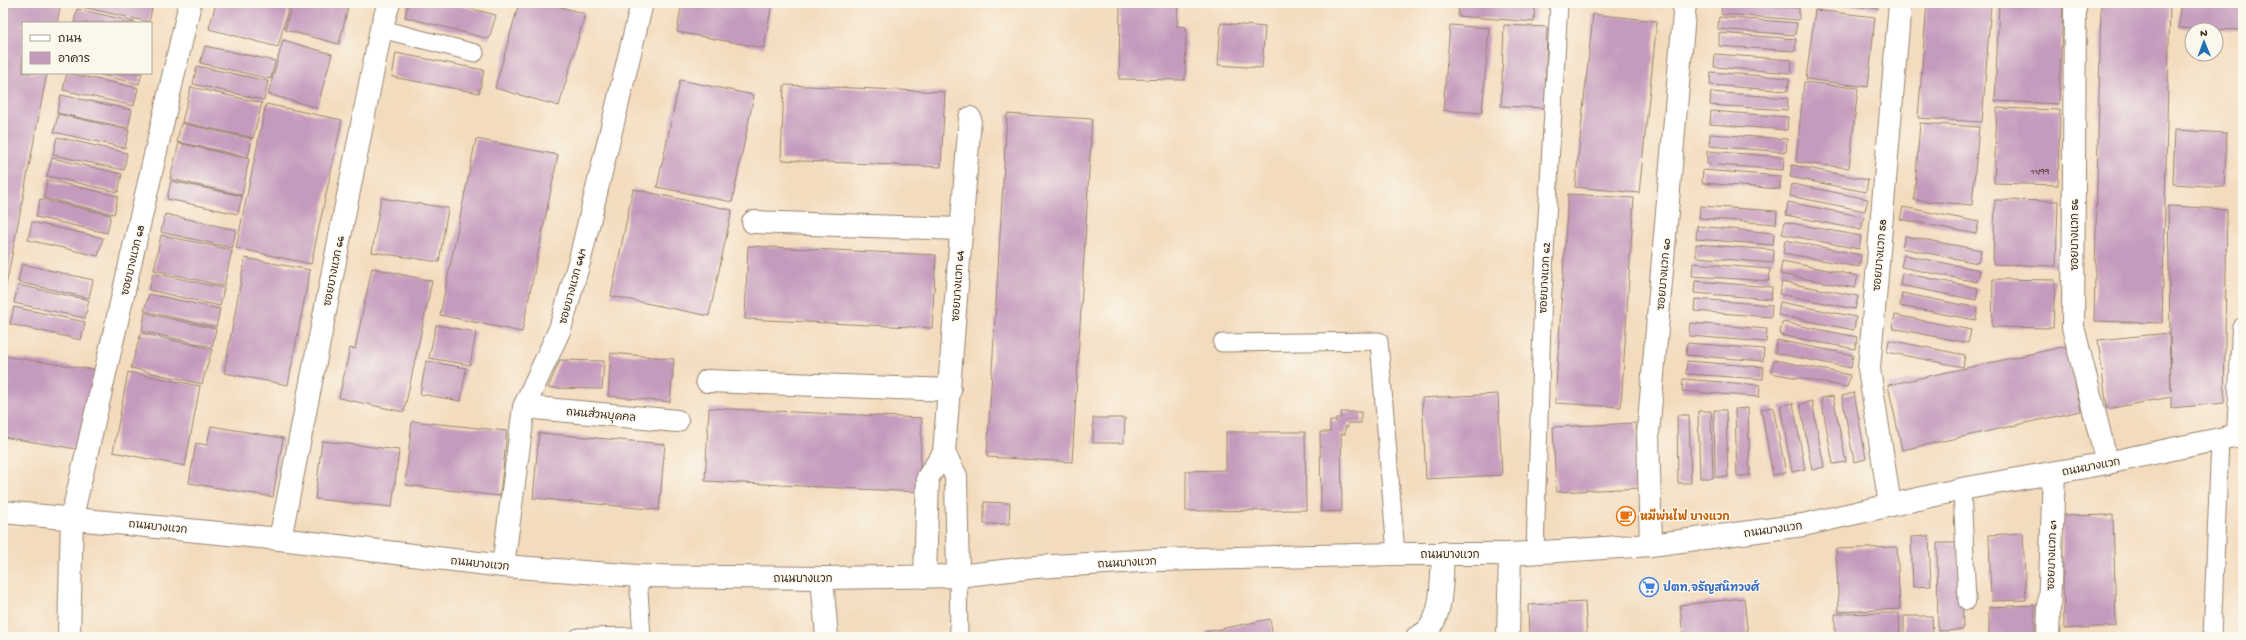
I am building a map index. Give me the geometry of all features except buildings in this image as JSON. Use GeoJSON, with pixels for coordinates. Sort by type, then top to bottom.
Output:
{"type":"FeatureCollection","features":[{"type":"Feature","properties":{"kind":"street","name":"ซอยบางแวก 68"},"geometry":{"type":"LineString","coordinates":[[69,637],[72,517],[190,3]]}},
{"type":"Feature","properties":{"kind":"street","name":"ซอยบางแวก 66"},"geometry":{"type":"LineString","coordinates":[[280,539],[381,29],[389,3]]}},
{"type":"Feature","properties":{"kind":"street","name":"ซอยบางแวก 64/1"},"geometry":{"type":"LineString","coordinates":[[503,566],[524,407],[560,329],[580,259],[642,3]]}},
{"type":"Feature","properties":{"kind":"street","name":"ซอยบางแวก 60"},"geometry":{"type":"LineString","coordinates":[[1651,545],[1648,433],[1685,3]]}},
{"type":"Feature","properties":{"kind":"street","name":"ซอยบางแวก 58"},"geometry":{"type":"LineString","coordinates":[[1890,505],[1870,369],[1900,3]]}},
{"type":"Feature","properties":{"kind":"street","name":"ซอยบางแวก 56"},"geometry":{"type":"LineString","coordinates":[[2074,3],[2073,327],[2107,463]]}},
{"type":"Feature","properties":{"kind":"street","name":"ซอยบางแวก 64"},"geometry":{"type":"LineString","coordinates":[[925,577],[928,477],[944,453],[970,118]]}},
{"type":"Feature","properties":{"kind":"street"},"geometry":{"type":"LineString","coordinates":[[753,222],[961,229]]}},
{"type":"Feature","properties":{"kind":"street"},"geometry":{"type":"LineString","coordinates":[[2234,436],[2243,328]]}},
{"type":"Feature","properties":{"kind":"street"},"geometry":{"type":"LineString","coordinates":[[707,381],[950,390]]}},
{"type":"Feature","properties":{"kind":"street","name":"ถนนส่วนบุคคล"},"geometry":{"type":"LineString","coordinates":[[524,407],[677,421]]}},
{"type":"Feature","properties":{"kind":"street","name":"ถนนบางแวก"},"geometry":{"type":"LineString","coordinates":[[3,512],[72,517],[280,539],[503,566],[638,576],[822,578],[958,576],[1036,567],[1158,560],[1443,553],[1510,554],[1651,545],[1803,525],[1962,489],[2107,463],[2234,436]]}},
{"type":"Feature","properties":{"kind":"street"},"geometry":{"type":"LineString","coordinates":[[944,453],[956,476],[958,576]]}},
{"type":"Feature","properties":{"kind":"street","name":"ซอยบางแวก 61"},"geometry":{"type":"LineString","coordinates":[[2048,637],[2054,472]]}},
{"type":"Feature","properties":{"kind":"street"},"geometry":{"type":"LineString","coordinates":[[1417,637],[1423,635],[1432,627],[1437,617],[1443,553]]}},
{"type":"Feature","properties":{"kind":"street"},"geometry":{"type":"LineString","coordinates":[[1508,637],[1510,554]]}},
{"type":"Feature","properties":{"kind":"street"},"geometry":{"type":"LineString","coordinates":[[822,578],[827,637]]}},
{"type":"Feature","properties":{"kind":"lane","name":"ซอยบางแวก 62"},"geometry":{"type":"LineString","coordinates":[[1535,553],[1543,289],[1559,3]]}},
{"type":"Feature","properties":{"kind":"lane"},"geometry":{"type":"LineString","coordinates":[[381,29],[475,53]]}},
{"type":"Feature","properties":{"kind":"lane"},"geometry":{"type":"LineString","coordinates":[[1222,343],[1379,341],[1396,554]]}},
{"type":"Feature","properties":{"kind":"lane"},"geometry":{"type":"LineString","coordinates":[[2212,637],[2234,436]]}},
{"type":"Feature","properties":{"kind":"lane"},"geometry":{"type":"LineString","coordinates":[[1962,489],[1967,601]]}},
{"type":"Feature","properties":{"kind":"lane"},"geometry":{"type":"LineString","coordinates":[[578,637],[642,637],[638,576]]}},
{"type":"Feature","properties":{"kind":"lane"},"geometry":{"type":"LineString","coordinates":[[958,576],[959,637]]}},
{"type":"Feature","properties":{"kind":"place","name":"หมีพ่นไฟ บางแวก"},"geometry":{"type":"Point","coordinates":[1626,516]}},
{"type":"Feature","properties":{"kind":"place","name":"ปตท.จรัญสนิทวงศ์"},"geometry":{"type":"Point","coordinates":[1649,587]}}]}
